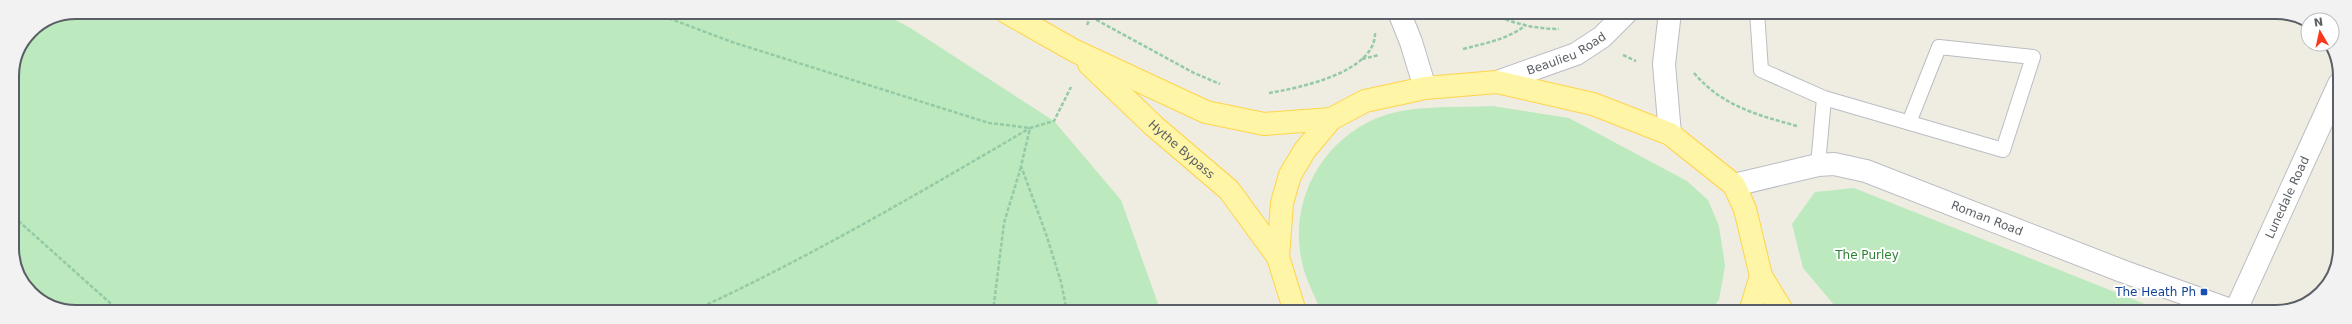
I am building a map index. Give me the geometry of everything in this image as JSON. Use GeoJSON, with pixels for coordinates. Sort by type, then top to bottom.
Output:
{"type":"FeatureCollection","features":[{"type":"Feature","properties":{"kind":"main road","name":"Hythe Bypass"},"geometry":{"type":"LineString","coordinates":[[1018,19],[1075,51],[1206,112],[1264,124],[1331,119]]}},
{"type":"Feature","properties":{"kind":"main road","name":"Hythe Bypass"},"geometry":{"type":"LineString","coordinates":[[1075,51],[1154,126],[1229,190],[1278,257]]}},
{"type":"Feature","properties":{"kind":"main road"},"geometry":{"type":"LineString","coordinates":[[1293,305],[1278,257],[1282,203],[1290,175],[1305,150],[1331,119],[1365,101],[1425,88],[1497,82],[1593,104],[1670,134],[1734,185],[1745,209],[1761,276],[1779,305]]}},
{"type":"Feature","properties":{"kind":"main road"},"geometry":{"type":"LineString","coordinates":[[1752,305],[1761,276]]}},
{"type":"Feature","properties":{"kind":"street"},"geometry":{"type":"LineString","coordinates":[[1402,19],[1411,42],[1425,88]]}},
{"type":"Feature","properties":{"kind":"street","name":"Beaulieu Road"},"geometry":{"type":"LineString","coordinates":[[1497,82],[1576,54],[1602,37],[1620,19]]}},
{"type":"Feature","properties":{"kind":"street"},"geometry":{"type":"LineString","coordinates":[[1669,19],[1664,64],[1670,134]]}},
{"type":"Feature","properties":{"kind":"street","name":"Lunedale Road"},"geometry":{"type":"LineString","coordinates":[[2238,305],[2333,97]]}},
{"type":"Feature","properties":{"kind":"street","name":"Roman Road"},"geometry":{"type":"LineString","coordinates":[[1734,185],[1818,165],[1834,164],[1866,172],[2122,271],[2216,305]]}},
{"type":"Feature","properties":{"kind":"lane"},"geometry":{"type":"LineString","coordinates":[[1757,19],[1761,70],[1824,98],[2002,150],[2034,57],[1939,47],[1912,115]]}},
{"type":"Feature","properties":{"kind":"lane"},"geometry":{"type":"LineString","coordinates":[[1818,165],[1824,98]]}},
{"type":"Feature","properties":{"kind":"path"},"geometry":{"type":"LineString","coordinates":[[671,19],[732,42],[990,123],[1030,128]]}},
{"type":"Feature","properties":{"kind":"path"},"geometry":{"type":"LineString","coordinates":[[1095,19],[1194,73],[1221,85]]}},
{"type":"Feature","properties":{"kind":"path"},"geometry":{"type":"LineString","coordinates":[[1506,19],[1525,26],[1542,29],[1562,29]]}},
{"type":"Feature","properties":{"kind":"path"},"geometry":{"type":"LineString","coordinates":[[1268,93],[1295,89],[1326,80],[1360,60],[1369,53],[1375,40],[1375,25]]}},
{"type":"Feature","properties":{"kind":"path"},"geometry":{"type":"LineString","coordinates":[[1463,49],[1512,36],[1525,26]]}},
{"type":"Feature","properties":{"kind":"path"},"geometry":{"type":"LineString","coordinates":[[706,305],[806,254],[1030,128],[1054,121],[1074,80],[1075,51]]}},
{"type":"Feature","properties":{"kind":"path"},"geometry":{"type":"LineString","coordinates":[[1360,60],[1379,55]]}},
{"type":"Feature","properties":{"kind":"path"},"geometry":{"type":"LineString","coordinates":[[994,305],[1004,223],[1021,166],[1030,128]]}},
{"type":"Feature","properties":{"kind":"path"},"geometry":{"type":"LineString","coordinates":[[1021,166],[1048,241],[1061,282],[1066,305]]}},
{"type":"Feature","properties":{"kind":"path"},"geometry":{"type":"LineString","coordinates":[[19,222],[111,305]]}},
{"type":"Feature","properties":{"kind":"green space"},"geometry":{"type":"Polygon","coordinates":[[[76,19],[894,19],[912,29],[1054,121],[1121,200],[1158,305],[69,305],[51,299],[41,293],[31,283],[20,259],[20,65],[23,54],[29,44],[44,29],[54,23],[76,19]]]}},
{"type":"Feature","properties":{"kind":"green space"},"geometry":{"type":"Polygon","coordinates":[[[1492,106],[1569,118],[1687,181],[1708,200],[1719,226],[1725,266],[1719,300],[1715,305],[1318,305],[1304,270],[1300,247],[1299,224],[1303,202],[1311,181],[1322,162],[1337,145],[1355,130],[1388,114],[1432,108],[1492,106]]]}},
{"type":"Feature","properties":{"kind":"green space","name":"The Purley"},"geometry":{"type":"Polygon","coordinates":[[[1854,188],[2147,305],[1834,305],[1803,268],[1792,224],[1815,192],[1854,188]]]}},
{"type":"Feature","properties":{"kind":"place","name":"The Heath Ph"},"geometry":{"type":"Point","coordinates":[2204,292]}}]}
